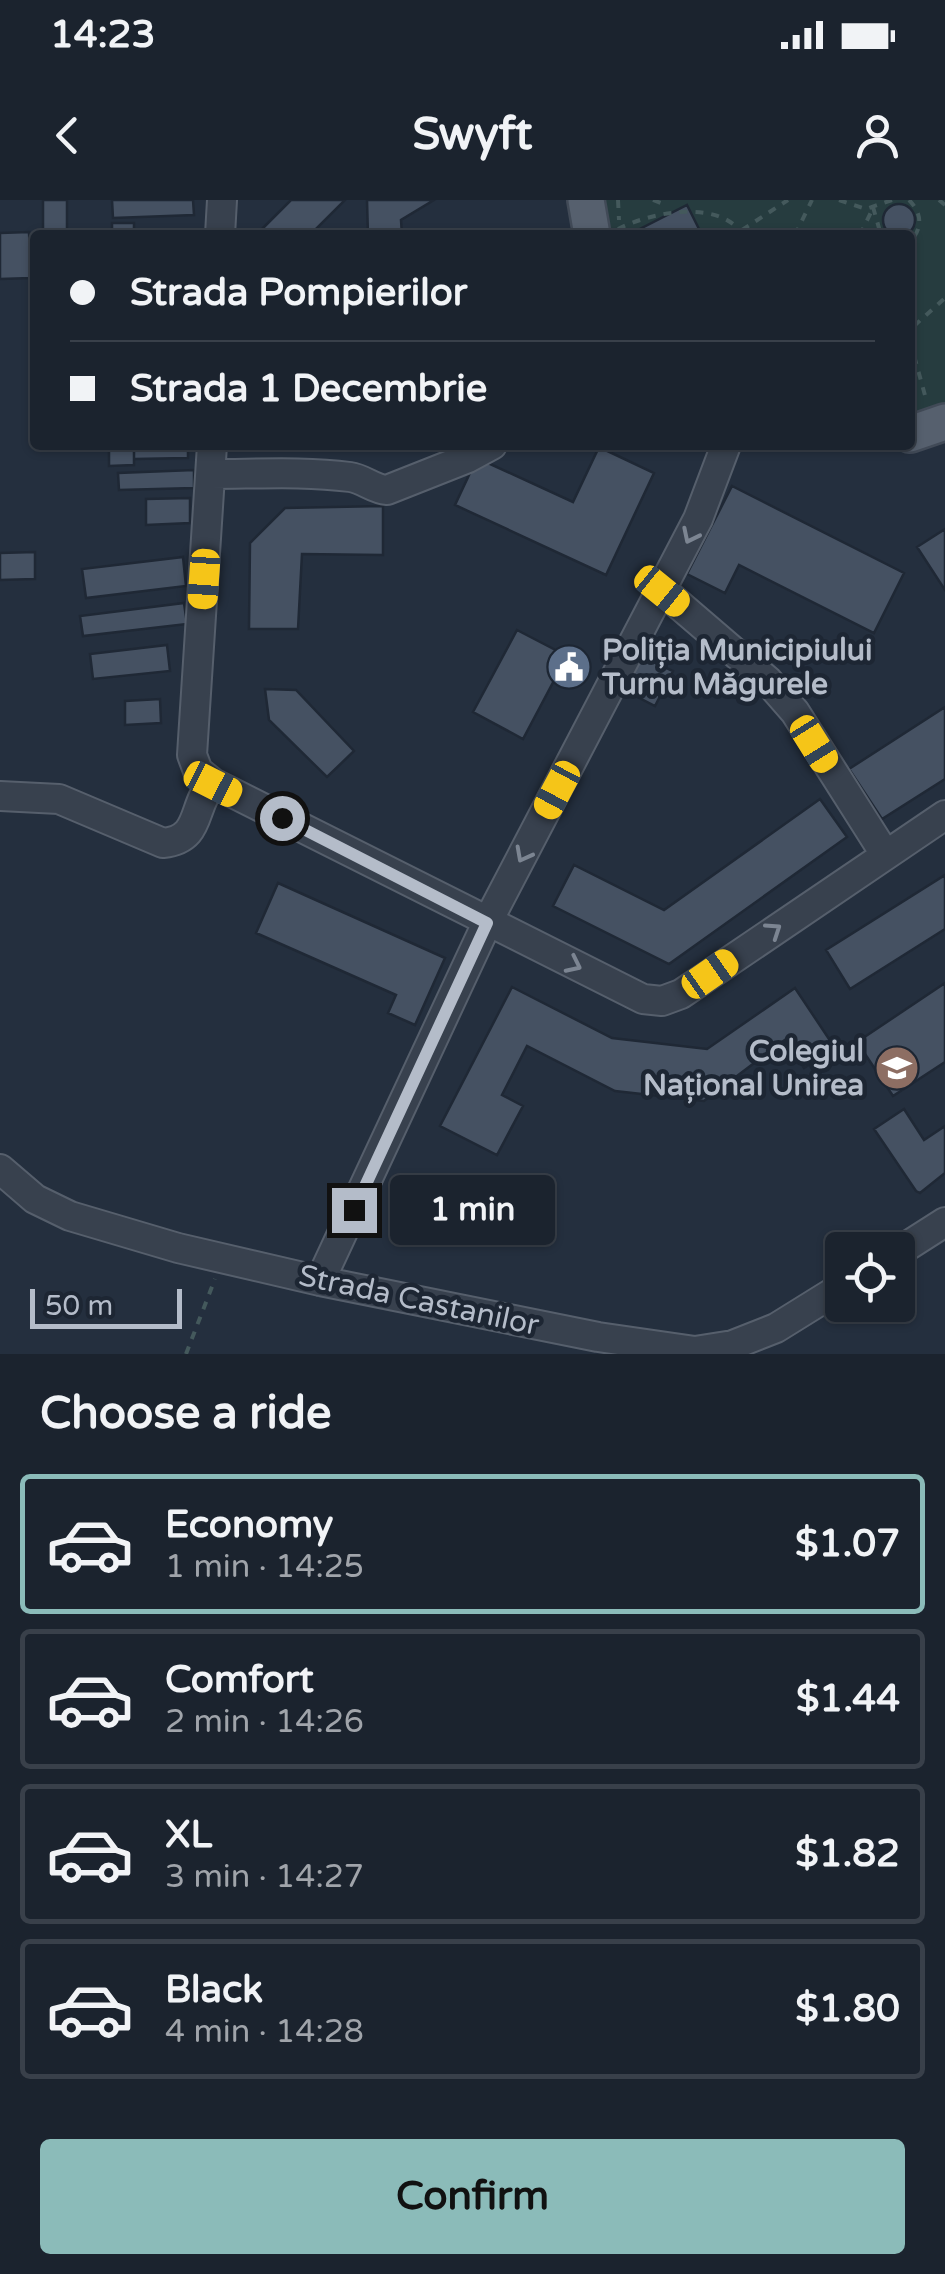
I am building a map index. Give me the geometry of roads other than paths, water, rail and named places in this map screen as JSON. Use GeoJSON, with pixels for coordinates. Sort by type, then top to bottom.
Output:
{"type":"FeatureCollection","features":[{"type":"Feature","properties":{"kind":"main road"},"geometry":{"type":"LineString","coordinates":[[586,200],[609,230]]}},
{"type":"Feature","properties":{"kind":"street"},"geometry":{"type":"LineString","coordinates":[[220,230],[222,200]]}},
{"type":"Feature","properties":{"kind":"street"},"geometry":{"type":"LineString","coordinates":[[212,450],[192,755],[198,771],[213,784],[487,923],[643,999],[662,1001],[681,994],[945,815]]}},
{"type":"Feature","properties":{"kind":"street"},"geometry":{"type":"LineString","coordinates":[[211,474],[333,475],[358,478],[375,489],[387,490],[483,450]]}},
{"type":"Feature","properties":{"kind":"street"},"geometry":{"type":"LineString","coordinates":[[320,1281],[487,923],[698,519],[724,450]]}},
{"type":"Feature","properties":{"kind":"street"},"geometry":{"type":"LineString","coordinates":[[662,591],[745,658],[795,712],[885,854]]}},
{"type":"Feature","properties":{"kind":"street"},"geometry":{"type":"LineString","coordinates":[[0,796],[58,799],[163,843],[179,841],[191,830],[213,784]]}},
{"type":"Feature","properties":{"kind":"street","name":"Strada Castanilor"},"geometry":{"type":"LineString","coordinates":[[0,1169],[35,1199],[70,1216],[320,1281],[598,1337],[695,1351],[733,1346],[776,1328],[825,1297]]}},
{"type":"Feature","properties":{"kind":"street"},"geometry":{"type":"LineString","coordinates":[[915,1241],[945,1222]]}},
{"type":"Feature","properties":{"kind":"place","name":"Poliția Municipiului Turnu Măgurele"},"geometry":{"type":"Point","coordinates":[569,667]}},
{"type":"Feature","properties":{"kind":"place","name":"Colegiul Național Unirea"},"geometry":{"type":"Point","coordinates":[897,1068]}}]}
